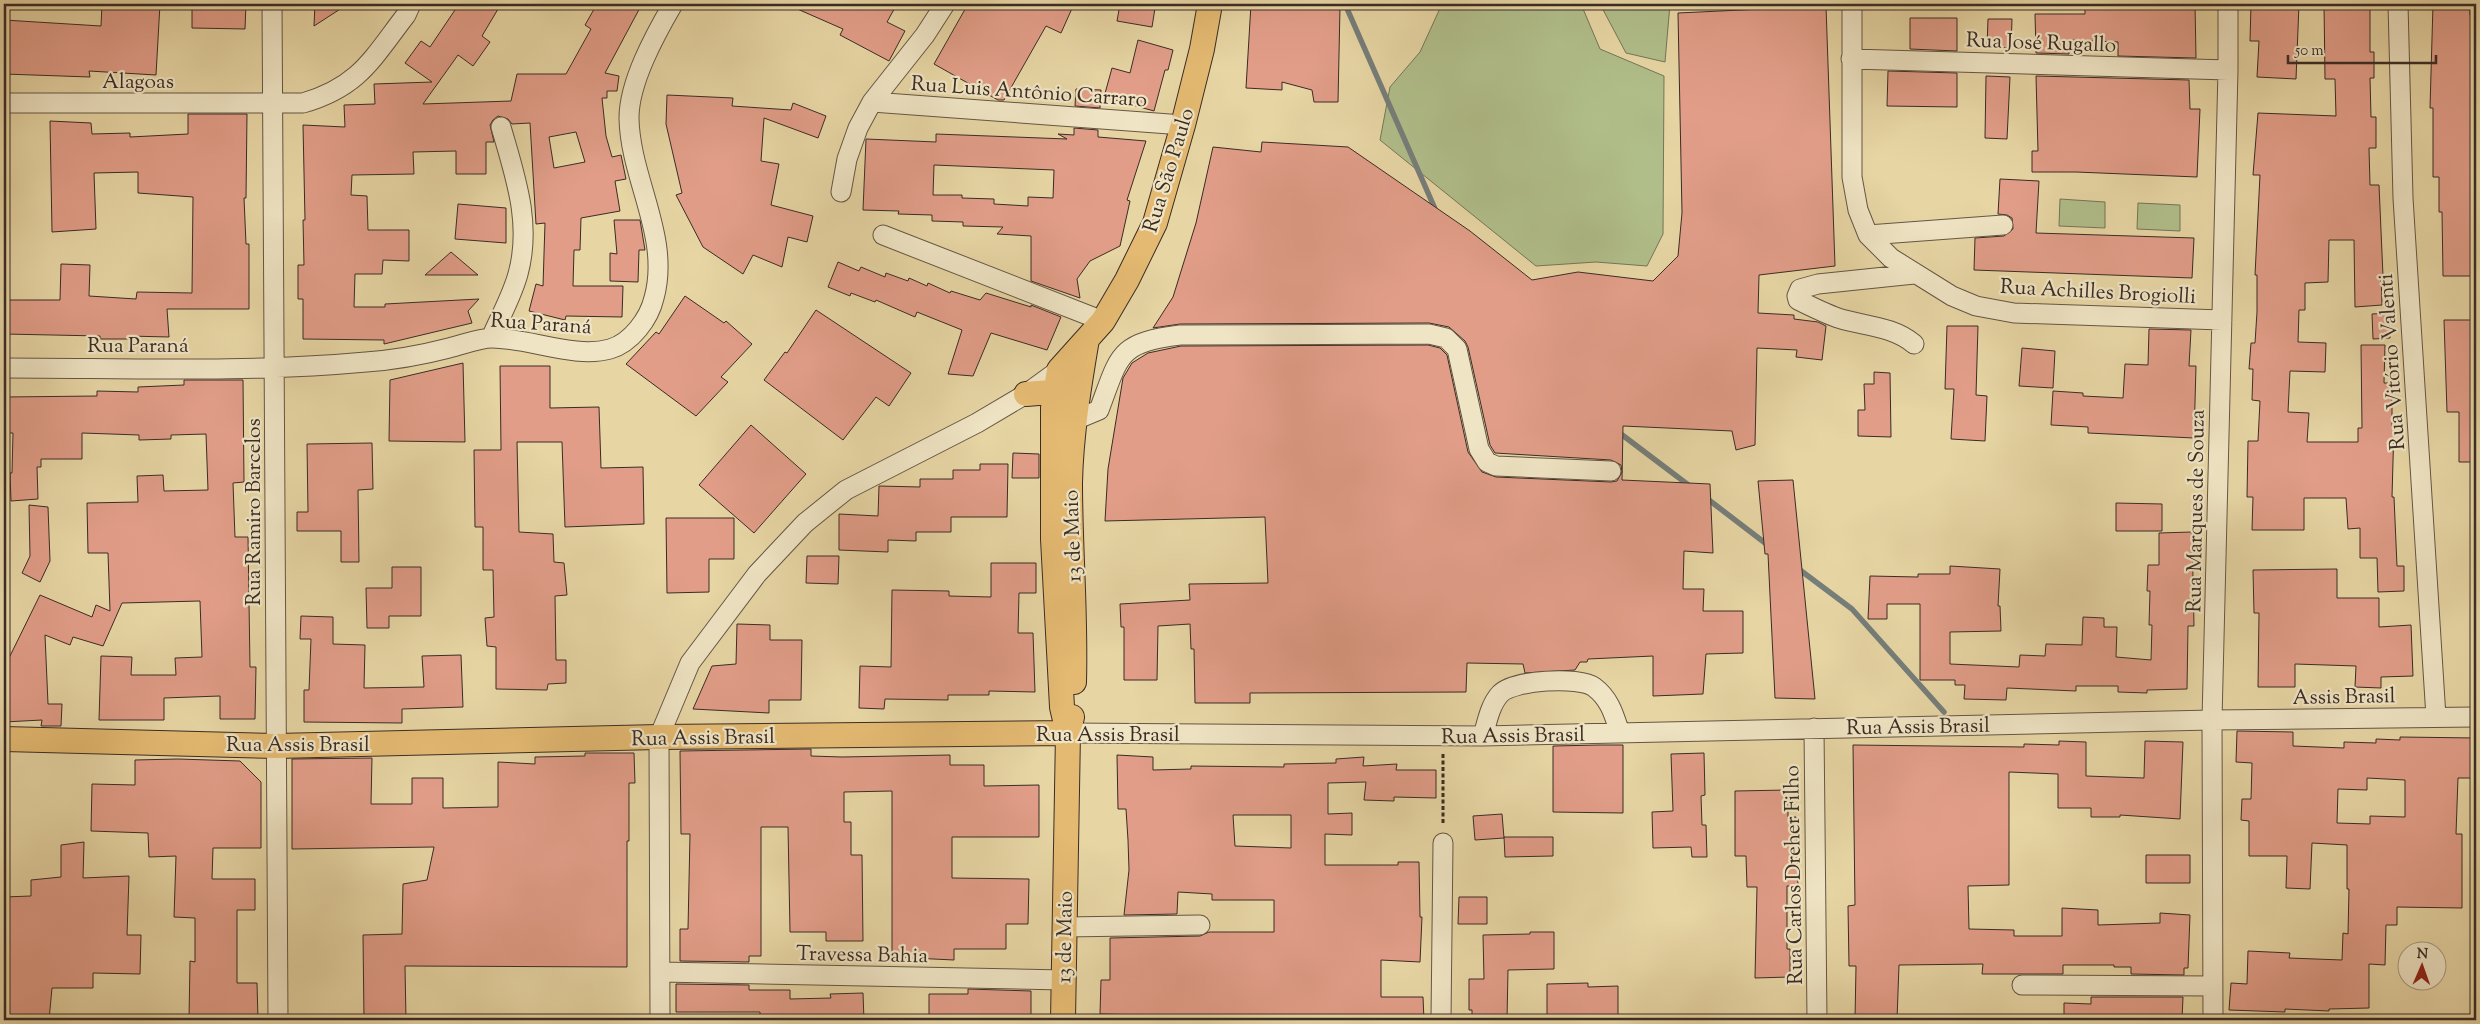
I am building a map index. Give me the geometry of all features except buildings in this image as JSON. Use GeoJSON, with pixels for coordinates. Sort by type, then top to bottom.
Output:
{"type":"FeatureCollection","features":[{"type":"Feature","properties":{"kind":"main road","name":"Rua São Paulo"},"geometry":{"type":"LineString","coordinates":[[1057,381],[1087,339],[1103,321],[1127,280],[1155,223],[1183,125],[1202,49],[1210,4]]}},
{"type":"Feature","properties":{"kind":"main road","name":"13 de Maio"},"geometry":{"type":"LineString","coordinates":[[1063,1020],[1068,733],[1074,707],[1076,640],[1070,483],[1075,420],[1087,339]]}},
{"type":"Feature","properties":{"kind":"main road","name":"13 de Maio"},"geometry":{"type":"LineString","coordinates":[[1057,381],[1052,408],[1053,539],[1062,707],[1068,733]]}},
{"type":"Feature","properties":{"kind":"main road"},"geometry":{"type":"LineString","coordinates":[[1026,394],[1057,381],[1060,393],[1064,399],[1064,458],[1070,483]]}},
{"type":"Feature","properties":{"kind":"main road","name":"Rua Assis Brasil"},"geometry":{"type":"LineString","coordinates":[[4,739],[276,746],[659,737],[1068,733]]}},
{"type":"Feature","properties":{"kind":"street","name":"Rua Ramiro Barcelos"},"geometry":{"type":"LineString","coordinates":[[272,4],[278,1020]]}},
{"type":"Feature","properties":{"kind":"street","name":"Alagoas"},"geometry":{"type":"LineString","coordinates":[[4,102],[303,103],[328,96],[360,75],[406,15],[410,4]]}},
{"type":"Feature","properties":{"kind":"street","name":"Rua Paraná"},"geometry":{"type":"LineString","coordinates":[[4,368],[275,368],[368,362],[423,354],[492,338],[587,351],[610,349],[626,342],[644,321],[654,300],[659,271],[654,233],[631,146],[629,116],[635,82],[673,4]]}},
{"type":"Feature","properties":{"kind":"street"},"geometry":{"type":"LineString","coordinates":[[841,192],[847,159],[858,128],[872,102],[925,35],[945,4]]}},
{"type":"Feature","properties":{"kind":"street","name":"Rua Achilles Brogiolli"},"geometry":{"type":"LineString","coordinates":[[1852,4],[1852,178],[1858,210],[1868,234],[1891,258],[1952,296],[1976,306],[2014,312],[2222,320]]}},
{"type":"Feature","properties":{"kind":"street","name":"Rua Marques de Souza"},"geometry":{"type":"LineString","coordinates":[[2213,1020],[2212,720],[2228,4]]}},
{"type":"Feature","properties":{"kind":"street","name":"Rua Vitório Valenti"},"geometry":{"type":"LineString","coordinates":[[2398,4],[2403,198],[2436,717]]}},
{"type":"Feature","properties":{"kind":"street","name":"Rua José Rugallo"},"geometry":{"type":"LineString","coordinates":[[1851,59],[2228,70]]}},
{"type":"Feature","properties":{"kind":"street","name":"Rua Luis Antônio Carraro"},"geometry":{"type":"LineString","coordinates":[[872,102],[1183,125]]}},
{"type":"Feature","properties":{"kind":"street"},"geometry":{"type":"LineString","coordinates":[[492,338],[518,275],[523,248],[524,225],[519,189],[501,127]]}},
{"type":"Feature","properties":{"kind":"street"},"geometry":{"type":"LineString","coordinates":[[1868,234],[2003,225]]}},
{"type":"Feature","properties":{"kind":"street"},"geometry":{"type":"LineString","coordinates":[[883,235],[1103,321]]}},
{"type":"Feature","properties":{"kind":"street"},"geometry":{"type":"LineString","coordinates":[[1914,274],[1818,284],[1800,289],[1797,296],[1798,300],[1821,312],[1900,334],[1914,344]]}},
{"type":"Feature","properties":{"kind":"street"},"geometry":{"type":"LineString","coordinates":[[1075,420],[1099,410],[1119,359],[1135,344],[1157,338],[1180,335],[1429,334],[1446,338],[1457,349],[1479,449],[1486,462],[1496,466],[1611,471]]}},
{"type":"Feature","properties":{"kind":"street"},"geometry":{"type":"LineString","coordinates":[[660,1020],[659,737],[690,663],[757,574],[805,523],[846,490],[969,428],[1026,394]]}},
{"type":"Feature","properties":{"kind":"street"},"geometry":{"type":"LineString","coordinates":[[1483,736],[1494,701],[1501,693],[1510,687],[1532,682],[1578,682],[1592,685],[1603,694],[1612,708],[1620,733]]}},
{"type":"Feature","properties":{"kind":"street","name":"Assis Brasil"},"geometry":{"type":"LineString","coordinates":[[2212,720],[2476,717]]}},
{"type":"Feature","properties":{"kind":"street","name":"Rua Assis Brasil"},"geometry":{"type":"LineString","coordinates":[[1068,733],[1442,737],[2212,720]]}},
{"type":"Feature","properties":{"kind":"street","name":"Rua Carlos Dreher Filho"},"geometry":{"type":"LineString","coordinates":[[1814,728],[1817,1020]]}},
{"type":"Feature","properties":{"kind":"street"},"geometry":{"type":"LineString","coordinates":[[1442,1020],[1443,843]]}},
{"type":"Feature","properties":{"kind":"street"},"geometry":{"type":"LineString","coordinates":[[1064,927],[1200,925]]}},
{"type":"Feature","properties":{"kind":"street","name":"Travessa Bahia"},"geometry":{"type":"LineString","coordinates":[[660,972],[1064,980]]}},
{"type":"Feature","properties":{"kind":"street"},"geometry":{"type":"LineString","coordinates":[[2022,985],[2213,986]]}},
{"type":"Feature","properties":{"kind":"path"},"geometry":{"type":"LineString","coordinates":[[1442,737],[1443,843]]}},
{"type":"Feature","properties":{"kind":"green space"},"geometry":{"type":"Polygon","coordinates":[[[1442,4],[1581,4],[1600,49],[1664,76],[1663,234],[1647,266],[1596,262],[1536,266],[1380,140],[1390,87],[1420,52],[1442,4]]]}},
{"type":"Feature","properties":{"kind":"green space"},"geometry":{"type":"Polygon","coordinates":[[[1600,4],[1670,4],[1665,62],[1626,53],[1600,4]]]}},
{"type":"Feature","properties":{"kind":"green space"},"geometry":{"type":"Polygon","coordinates":[[[2060,199],[2105,202],[2105,228],[2059,226],[2060,199]]]}},
{"type":"Feature","properties":{"kind":"green space"},"geometry":{"type":"Polygon","coordinates":[[[2138,203],[2180,205],[2180,231],[2137,229],[2138,203]]]}},
{"type":"Feature","properties":{"kind":"waterway"},"geometry":{"type":"LineString","coordinates":[[1345,4],[1436,211]]}},
{"type":"Feature","properties":{"kind":"waterway"},"geometry":{"type":"LineString","coordinates":[[1617,431],[1691,487]]}},
{"type":"Feature","properties":{"kind":"waterway"},"geometry":{"type":"LineString","coordinates":[[1705,497],[1769,546]]}},
{"type":"Feature","properties":{"kind":"waterway"},"geometry":{"type":"LineString","coordinates":[[1796,567],[1852,609],[1944,712]]}}]}
